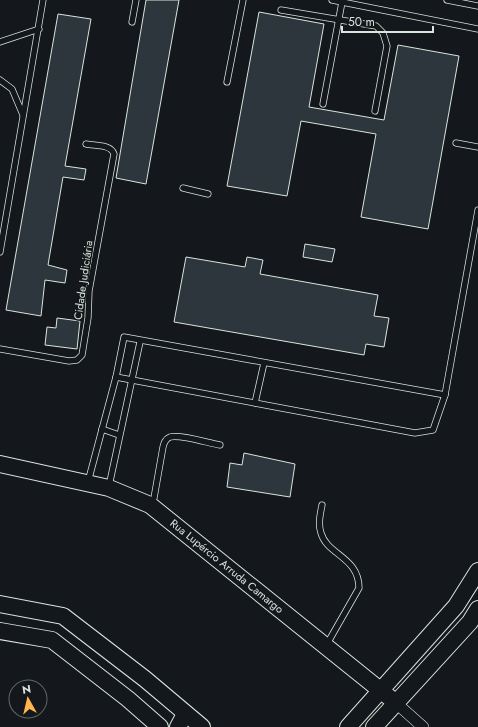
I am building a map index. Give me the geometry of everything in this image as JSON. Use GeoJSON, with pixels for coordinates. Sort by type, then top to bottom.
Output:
{"type":"FeatureCollection","features":[{"type":"Feature","properties":{"kind":"street","name":"Rua Lupércio Arruda Camargo"},"geometry":{"type":"LineString","coordinates":[[0,464],[88,482],[109,488],[150,505],[395,702],[423,727]]}},
{"type":"Feature","properties":{"kind":"street"},"geometry":{"type":"LineString","coordinates":[[348,727],[473,589],[478,570]]}},
{"type":"Feature","properties":{"kind":"street"},"geometry":{"type":"LineString","coordinates":[[0,604],[63,616],[145,679],[179,715]]}},
{"type":"Feature","properties":{"kind":"street"},"geometry":{"type":"LineString","coordinates":[[374,727],[395,702],[475,620],[459,614],[456,606]]}},
{"type":"Feature","properties":{"kind":"street"},"geometry":{"type":"LineString","coordinates":[[0,631],[52,640],[128,699],[157,726],[160,715],[166,709],[202,727]]}},
{"type":"Feature","properties":{"kind":"lane"},"geometry":{"type":"LineString","coordinates":[[0,252],[43,0]]}},
{"type":"Feature","properties":{"kind":"lane"},"geometry":{"type":"LineString","coordinates":[[132,22],[136,0]]}},
{"type":"Feature","properties":{"kind":"lane"},"geometry":{"type":"LineString","coordinates":[[227,82],[243,0]]}},
{"type":"Feature","properties":{"kind":"lane"},"geometry":{"type":"LineString","coordinates":[[332,0],[478,29]]}},
{"type":"Feature","properties":{"kind":"lane"},"geometry":{"type":"LineString","coordinates":[[447,0],[478,6]]}},
{"type":"Feature","properties":{"kind":"lane"},"geometry":{"type":"LineString","coordinates":[[323,104],[342,2]]}},
{"type":"Feature","properties":{"kind":"lane"},"geometry":{"type":"LineString","coordinates":[[281,10],[376,26],[383,33],[387,46],[375,112]]}},
{"type":"Feature","properties":{"kind":"lane"},"geometry":{"type":"LineString","coordinates":[[0,42],[39,29]]}},
{"type":"Feature","properties":{"kind":"lane"},"geometry":{"type":"LineString","coordinates":[[0,80],[12,89],[23,115]]}},
{"type":"Feature","properties":{"kind":"lane"},"geometry":{"type":"LineString","coordinates":[[456,143],[478,147]]}},
{"type":"Feature","properties":{"kind":"lane","name":"Cidade Judiciária"},"geometry":{"type":"LineString","coordinates":[[0,349],[69,361],[77,360],[82,355],[88,318],[89,291],[114,154],[113,150],[108,148],[86,144]]}},
{"type":"Feature","properties":{"kind":"lane"},"geometry":{"type":"LineString","coordinates":[[183,188],[208,194]]}},
{"type":"Feature","properties":{"kind":"lane"},"geometry":{"type":"LineString","coordinates":[[116,377],[415,433],[433,430],[445,395],[478,210]]}},
{"type":"Feature","properties":{"kind":"lane"},"geometry":{"type":"LineString","coordinates":[[88,482],[116,377],[124,338],[445,395]]}},
{"type":"Feature","properties":{"kind":"lane"},"geometry":{"type":"LineString","coordinates":[[109,488],[119,434],[140,342]]}},
{"type":"Feature","properties":{"kind":"lane"},"geometry":{"type":"LineString","coordinates":[[256,403],[264,363]]}},
{"type":"Feature","properties":{"kind":"lane"},"geometry":{"type":"LineString","coordinates":[[102,429],[119,434]]}},
{"type":"Feature","properties":{"kind":"lane"},"geometry":{"type":"LineString","coordinates":[[150,505],[154,498],[163,447],[166,440],[171,437],[178,437],[220,445]]}},
{"type":"Feature","properties":{"kind":"lane"},"geometry":{"type":"LineString","coordinates":[[322,505],[319,525],[321,535],[326,543],[342,555],[354,569],[359,580],[359,588],[326,646]]}},
{"type":"Feature","properties":{"kind":"building"},"geometry":{"type":"Polygon","coordinates":[[[146,0],[179,0],[146,184],[116,178],[146,0]]]}},
{"type":"Feature","properties":{"kind":"building"},"geometry":{"type":"Polygon","coordinates":[[[259,12],[324,24],[309,107],[384,120],[398,45],[459,56],[428,229],[361,217],[376,134],[301,121],[287,196],[227,186],[259,12]]]}},
{"type":"Feature","properties":{"kind":"building"},"geometry":{"type":"Polygon","coordinates":[[[58,14],[91,19],[65,166],[86,169],[84,180],[63,177],[48,265],[67,270],[65,283],[45,280],[41,316],[6,310],[58,14]]]}},
{"type":"Feature","properties":{"kind":"building"},"geometry":{"type":"Polygon","coordinates":[[[305,244],[335,249],[332,262],[303,257],[305,244]]]}},
{"type":"Feature","properties":{"kind":"building"},"geometry":{"type":"Polygon","coordinates":[[[186,257],[245,267],[247,257],[263,260],[260,274],[378,295],[374,316],[389,318],[384,347],[366,344],[364,355],[174,322],[186,257]]]}},
{"type":"Feature","properties":{"kind":"building"},"geometry":{"type":"Polygon","coordinates":[[[57,318],[80,321],[77,349],[45,345],[47,327],[56,328],[57,318]]]}},
{"type":"Feature","properties":{"kind":"building"},"geometry":{"type":"Polygon","coordinates":[[[244,453],[295,464],[290,497],[227,487],[230,463],[242,465],[244,453]]]}}]}
